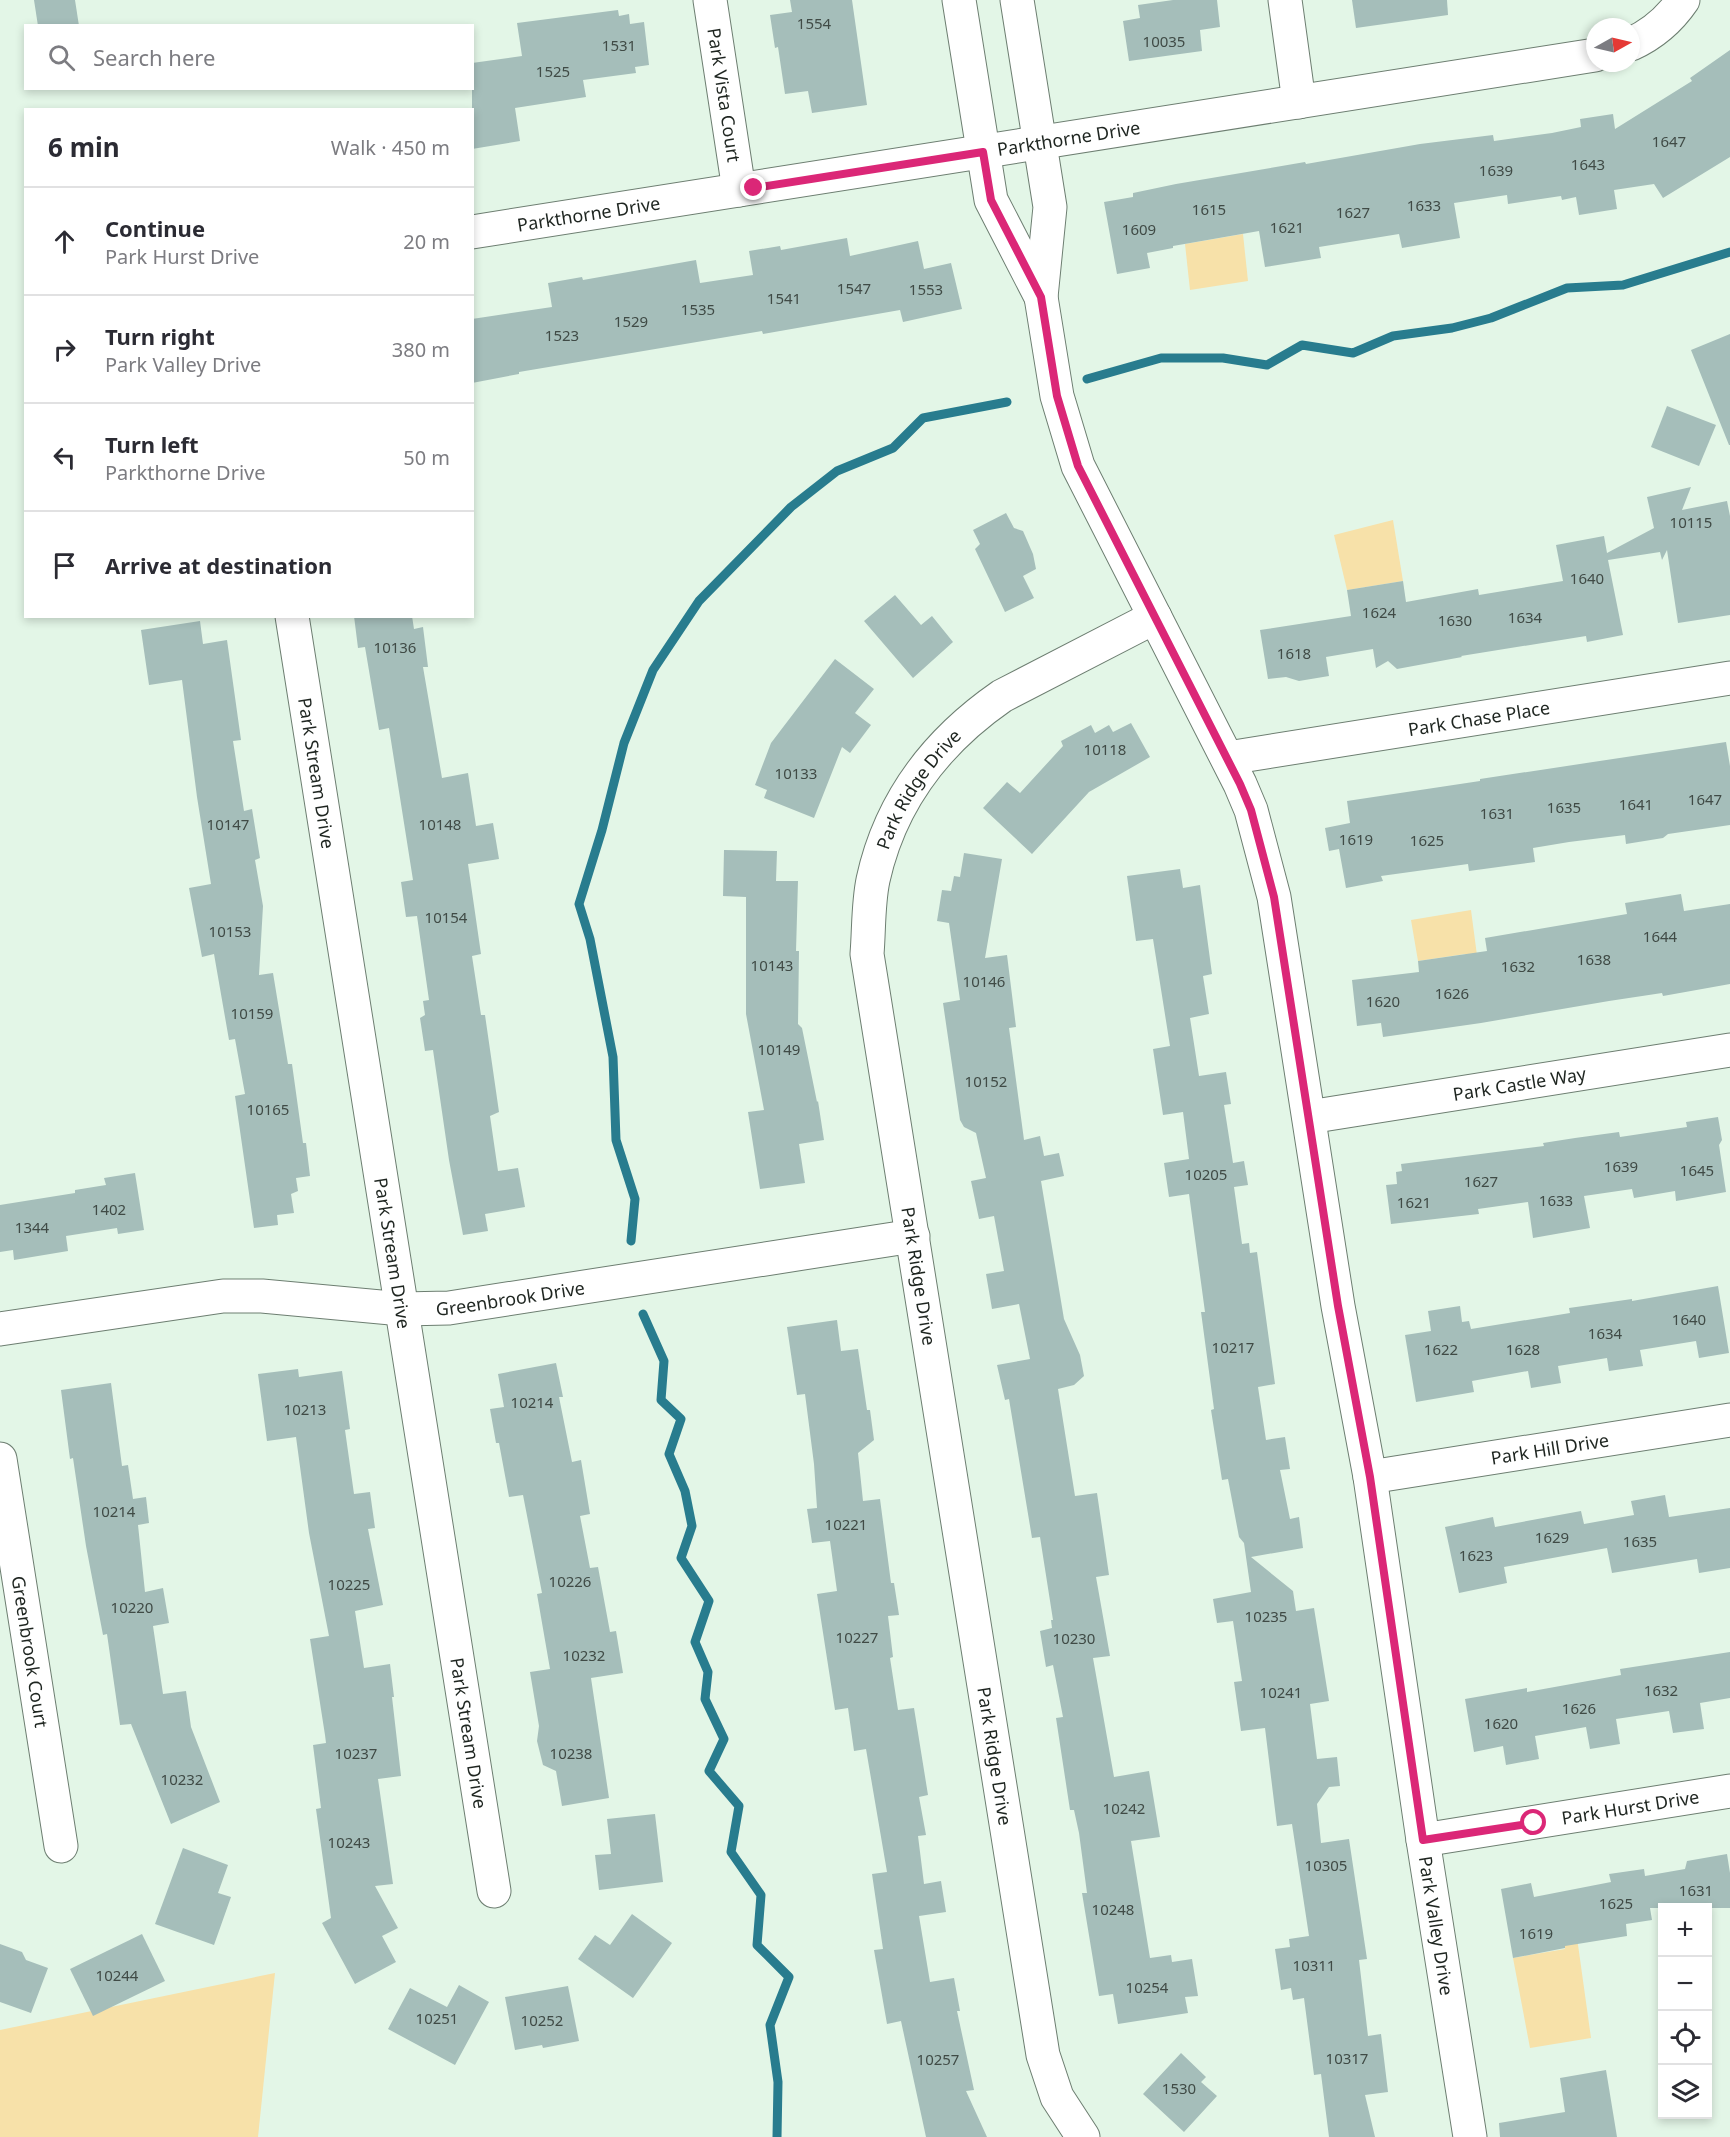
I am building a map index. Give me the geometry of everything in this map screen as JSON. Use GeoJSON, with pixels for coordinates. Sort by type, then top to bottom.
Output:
{"type":"FeatureCollection","features":[{"type":"Feature","properties":{"kind":"street","name":"Park Vista Court"},"geometry":{"type":"LineString","coordinates":[[710,0],[739,190]]}},
{"type":"Feature","properties":{"kind":"street","name":"Park Valley Drive"},"geometry":{"type":"LineString","coordinates":[[959,0],[991,200],[1041,297]]}},
{"type":"Feature","properties":{"kind":"street","name":"Park Valley Drive"},"geometry":{"type":"LineString","coordinates":[[1017,0],[1050,207],[1041,297],[1057,396],[1078,466],[1228,758],[1251,810],[1274,897],[1338,1306],[1370,1477],[1423,1840],[1470,2137]]}},
{"type":"Feature","properties":{"kind":"street"},"geometry":{"type":"LineString","coordinates":[[1285,0],[1299,102]]}},
{"type":"Feature","properties":{"kind":"street"},"geometry":{"type":"LineString","coordinates":[[1640,39],[1674,14],[1683,0]]}},
{"type":"Feature","properties":{"kind":"street","name":"Parkthorne Drive"},"geometry":{"type":"LineString","coordinates":[[474,232],[1586,56]]}},
{"type":"Feature","properties":{"kind":"street","name":"Park Ridge Drive"},"geometry":{"type":"LineString","coordinates":[[1083,2137],[1057,2097],[1047,2069],[1031,1982],[867,954],[873,881],[884,844],[896,812],[927,763],[957,731],[979,712],[1016,689],[1155,616]]}},
{"type":"Feature","properties":{"kind":"street","name":"Park Stream Drive"},"geometry":{"type":"LineString","coordinates":[[292,618],[494,1891]]}},
{"type":"Feature","properties":{"kind":"street","name":"Park Chase Place"},"geometry":{"type":"LineString","coordinates":[[1228,758],[1730,678]]}},
{"type":"Feature","properties":{"kind":"street","name":"Park Castle Way"},"geometry":{"type":"LineString","coordinates":[[1309,1117],[1730,1050]]}},
{"type":"Feature","properties":{"kind":"street","name":"Greenbrook Drive"},"geometry":{"type":"LineString","coordinates":[[0,1329],[223,1296],[262,1296],[402,1309],[467,1306],[913,1236]]}},
{"type":"Feature","properties":{"kind":"street","name":"Park Hill Drive"},"geometry":{"type":"LineString","coordinates":[[1370,1477],[1730,1420]]}},
{"type":"Feature","properties":{"kind":"street","name":"Greenbrook Court"},"geometry":{"type":"LineString","coordinates":[[0,1459],[61,1846]]}},
{"type":"Feature","properties":{"kind":"street","name":"Park Hurst Drive"},"geometry":{"type":"LineString","coordinates":[[1423,1840],[1730,1791]]}},
{"type":"Feature","properties":{"kind":"shaded area"},"geometry":{"type":"Polygon","coordinates":[[[1243,234],[1248,281],[1190,290],[1185,244],[1243,234]]]}},
{"type":"Feature","properties":{"kind":"shaded area"},"geometry":{"type":"Polygon","coordinates":[[[1393,520],[1403,581],[1347,590],[1334,535],[1393,520]]]}},
{"type":"Feature","properties":{"kind":"shaded area"},"geometry":{"type":"Polygon","coordinates":[[[1471,910],[1478,963],[1465,954],[1418,961],[1411,920],[1471,910]]]}},
{"type":"Feature","properties":{"kind":"shaded area"},"geometry":{"type":"Polygon","coordinates":[[[1574,1916],[1591,2038],[1530,2048],[1513,1958],[1565,1949],[1560,1918],[1574,1916]]]}},
{"type":"Feature","properties":{"kind":"shaded area"},"geometry":{"type":"Polygon","coordinates":[[[275,1973],[258,2137],[0,2137],[0,2030],[275,1973]]]}},
{"type":"Feature","properties":{"kind":"building"},"geometry":{"type":"Polygon","coordinates":[[[34,0],[75,0],[79,24],[38,24],[34,0]]]}},
{"type":"Feature","properties":{"kind":"building"},"geometry":{"type":"Polygon","coordinates":[[[790,0],[852,0],[867,105],[812,113],[808,91],[785,94],[778,47],[775,48],[770,15],[792,12],[790,0]]]}},
{"type":"Feature","properties":{"kind":"building"},"geometry":{"type":"Polygon","coordinates":[[[1173,0],[1217,0],[1220,27],[1200,30],[1202,51],[1129,61],[1123,21],[1140,18],[1138,5],[1173,0]]]}},
{"type":"Feature","properties":{"kind":"building"},"geometry":{"type":"Polygon","coordinates":[[[1352,0],[1447,0],[1448,15],[1356,28],[1352,0]]]}},
{"type":"Feature","properties":{"kind":"building"},"geometry":{"type":"Polygon","coordinates":[[[618,10],[619,16],[629,14],[630,24],[644,22],[649,65],[635,67],[636,73],[583,80],[586,97],[515,108],[520,141],[474,149],[472,90],[474,90],[474,63],[522,56],[517,23],[618,10]]]}},
{"type":"Feature","properties":{"kind":"building"},"geometry":{"type":"Polygon","coordinates":[[[1730,50],[1730,157],[1663,198],[1654,184],[1614,190],[1617,209],[1579,215],[1576,197],[1562,200],[1561,196],[1508,204],[1507,195],[1454,203],[1460,238],[1402,248],[1399,234],[1319,247],[1321,258],[1265,267],[1259,231],[1173,246],[1173,248],[1147,253],[1150,268],[1117,274],[1104,202],[1133,197],[1133,193],[1176,184],[1420,144],[1493,135],[1494,141],[1552,133],[1581,127],[1580,119],[1613,114],[1615,129],[1692,81],[1690,78],[1730,50]]]}},
{"type":"Feature","properties":{"kind":"building"},"geometry":{"type":"Polygon","coordinates":[[[847,238],[850,256],[918,241],[924,269],[951,263],[962,309],[903,322],[900,310],[519,372],[519,374],[474,383],[474,319],[552,307],[548,283],[582,277],[583,280],[696,260],[700,283],[753,275],[749,251],[780,246],[781,250],[847,238]]]}},
{"type":"Feature","properties":{"kind":"building"},"geometry":{"type":"Polygon","coordinates":[[[1730,334],[1730,445],[1729,445],[1691,350],[1730,334]]]}},
{"type":"Feature","properties":{"kind":"building"},"geometry":{"type":"Polygon","coordinates":[[[1667,406],[1716,425],[1699,466],[1651,447],[1667,406]]]}},
{"type":"Feature","properties":{"kind":"building"},"geometry":{"type":"Polygon","coordinates":[[[1691,487],[1682,510],[1727,501],[1730,516],[1730,615],[1678,623],[1667,550],[1662,560],[1660,552],[1608,560],[1623,635],[1587,642],[1586,636],[1397,669],[1388,661],[1376,668],[1373,649],[1326,657],[1329,676],[1299,681],[1286,677],[1268,679],[1260,630],[1351,616],[1347,590],[1403,581],[1406,602],[1478,589],[1479,595],[1563,581],[1556,545],[1604,536],[1607,553],[1654,528],[1647,497],[1691,487]]]}},
{"type":"Feature","properties":{"kind":"building"},"geometry":{"type":"Polygon","coordinates":[[[1006,513],[1014,528],[1023,531],[1033,554],[1036,569],[1023,576],[1034,598],[1005,612],[975,549],[980,544],[973,530],[1006,513]]]}},
{"type":"Feature","properties":{"kind":"building"},"geometry":{"type":"Polygon","coordinates":[[[895,595],[921,625],[932,616],[953,642],[913,678],[864,621],[895,595]]]}},
{"type":"Feature","properties":{"kind":"building"},"geometry":{"type":"Polygon","coordinates":[[[354,618],[412,618],[414,629],[423,627],[428,667],[423,667],[442,778],[468,773],[476,826],[493,823],[499,859],[468,864],[481,954],[472,956],[481,1015],[485,1015],[499,1112],[490,1116],[498,1171],[518,1168],[525,1207],[485,1214],[488,1231],[463,1235],[449,1160],[433,1050],[425,1051],[420,1018],[425,1015],[423,1001],[429,1000],[417,916],[406,917],[401,882],[413,880],[389,728],[379,730],[365,647],[358,648],[354,618]]]}},
{"type":"Feature","properties":{"kind":"building"},"geometry":{"type":"Polygon","coordinates":[[[200,621],[203,644],[227,640],[241,740],[233,741],[244,811],[252,809],[260,858],[255,860],[263,906],[259,975],[273,973],[288,1064],[292,1064],[310,1176],[296,1178],[298,1191],[291,1194],[294,1213],[277,1215],[278,1225],[254,1228],[235,1096],[245,1094],[235,1039],[229,1040],[214,954],[202,957],[189,888],[211,884],[182,680],[149,685],[141,630],[200,621]]]}},
{"type":"Feature","properties":{"kind":"building"},"geometry":{"type":"Polygon","coordinates":[[[835,659],[874,689],[855,713],[871,725],[850,753],[842,747],[814,818],[764,798],[767,790],[755,785],[771,743],[835,659]]]}},
{"type":"Feature","properties":{"kind":"building"},"geometry":{"type":"Polygon","coordinates":[[[1131,723],[1150,757],[1089,792],[1032,854],[983,808],[1007,782],[1020,793],[1063,746],[1061,741],[1091,725],[1095,733],[1109,725],[1113,732],[1131,723]]]}},
{"type":"Feature","properties":{"kind":"building"},"geometry":{"type":"Polygon","coordinates":[[[1726,742],[1730,766],[1730,825],[1668,834],[1663,838],[1626,844],[1625,835],[1569,842],[1533,848],[1535,862],[1469,871],[1468,864],[1381,876],[1383,881],[1346,888],[1339,849],[1329,851],[1325,828],[1350,823],[1347,801],[1726,742]]]}},
{"type":"Feature","properties":{"kind":"building"},"geometry":{"type":"Polygon","coordinates":[[[724,850],[777,851],[776,881],[798,881],[796,951],[799,951],[798,1024],[802,1028],[824,1140],[799,1144],[805,1183],[760,1189],[748,1112],[764,1110],[746,1014],[746,897],[723,896],[724,850]]]}},
{"type":"Feature","properties":{"kind":"building"},"geometry":{"type":"Polygon","coordinates":[[[964,853],[1002,859],[985,958],[1007,955],[1016,1027],[1009,1028],[1024,1140],[1040,1136],[1044,1156],[1059,1153],[1064,1176],[1041,1181],[1064,1319],[1080,1355],[1084,1376],[1074,1385],[1058,1389],[1075,1496],[1097,1493],[1109,1575],[1096,1577],[1110,1656],[1093,1658],[1114,1777],[1149,1771],[1160,1837],[1131,1841],[1150,1958],[1171,1955],[1172,1962],[1192,1959],[1198,1996],[1185,1997],[1188,2013],[1118,2024],[1113,1994],[1099,1996],[1082,1893],[1087,1893],[1079,1833],[1074,1810],[1070,1810],[1056,1718],[1063,1717],[1053,1665],[1046,1667],[1040,1631],[1052,1628],[1051,1620],[1053,1620],[1040,1537],[1032,1538],[1009,1399],[1005,1400],[997,1365],[1030,1359],[1019,1304],[992,1309],[986,1274],[1004,1271],[994,1216],[979,1219],[971,1181],[986,1178],[976,1133],[964,1127],[960,1120],[943,1003],[960,1000],[949,923],[937,921],[942,890],[951,891],[954,876],[960,877],[964,853]]]}},
{"type":"Feature","properties":{"kind":"building"},"geometry":{"type":"Polygon","coordinates":[[[1180,869],[1183,888],[1200,885],[1212,974],[1203,976],[1209,1014],[1190,1018],[1199,1076],[1226,1072],[1231,1104],[1224,1105],[1233,1163],[1244,1161],[1248,1185],[1234,1187],[1242,1244],[1249,1243],[1250,1253],[1257,1252],[1275,1384],[1258,1387],[1266,1440],[1285,1437],[1290,1469],[1280,1470],[1290,1519],[1299,1517],[1303,1548],[1251,1557],[1293,1591],[1296,1611],[1314,1608],[1329,1701],[1310,1704],[1317,1759],[1337,1757],[1340,1786],[1329,1787],[1317,1804],[1321,1843],[1349,1839],[1367,1959],[1359,1960],[1368,2036],[1381,2034],[1388,2092],[1365,2095],[1375,2137],[1329,2137],[1321,2074],[1314,2075],[1304,1998],[1293,2000],[1291,1988],[1281,1990],[1275,1949],[1290,1947],[1289,1939],[1309,1936],[1292,1824],[1277,1826],[1265,1728],[1241,1731],[1234,1682],[1242,1681],[1233,1621],[1217,1623],[1213,1599],[1251,1592],[1244,1543],[1239,1537],[1228,1479],[1222,1480],[1211,1410],[1214,1409],[1201,1312],[1205,1312],[1189,1194],[1169,1197],[1164,1163],[1189,1159],[1183,1112],[1163,1115],[1153,1049],[1170,1046],[1153,939],[1136,941],[1127,876],[1180,869]]]}},
{"type":"Feature","properties":{"kind":"building"},"geometry":{"type":"Polygon","coordinates":[[[1681,894],[1684,911],[1730,904],[1730,984],[1383,1037],[1381,1023],[1357,1026],[1352,980],[1419,972],[1418,961],[1487,951],[1485,938],[1627,914],[1625,903],[1681,894]]]}},
{"type":"Feature","properties":{"kind":"building"},"geometry":{"type":"Polygon","coordinates":[[[1718,1117],[1722,1140],[1719,1145],[1726,1192],[1676,1201],[1675,1191],[1634,1198],[1632,1189],[1584,1196],[1590,1228],[1533,1238],[1528,1202],[1478,1209],[1479,1214],[1391,1224],[1386,1185],[1397,1184],[1396,1172],[1402,1171],[1401,1164],[1544,1146],[1543,1143],[1619,1132],[1620,1137],[1687,1127],[1686,1122],[1718,1117]]]}},
{"type":"Feature","properties":{"kind":"building"},"geometry":{"type":"Polygon","coordinates":[[[135,1173],[144,1230],[118,1234],[117,1228],[66,1236],[68,1251],[14,1260],[13,1250],[0,1252],[0,1205],[75,1193],[75,1190],[106,1185],[104,1178],[135,1173]]]}},
{"type":"Feature","properties":{"kind":"building"},"geometry":{"type":"Polygon","coordinates":[[[1718,1286],[1729,1353],[1699,1358],[1696,1341],[1640,1350],[1643,1366],[1609,1371],[1607,1358],[1558,1366],[1561,1383],[1531,1388],[1528,1371],[1472,1381],[1474,1392],[1416,1402],[1405,1335],[1431,1331],[1428,1311],[1460,1306],[1462,1322],[1469,1321],[1471,1329],[1570,1313],[1569,1308],[1632,1299],[1632,1301],[1718,1286]]]}},
{"type":"Feature","properties":{"kind":"building"},"geometry":{"type":"Polygon","coordinates":[[[837,1320],[841,1351],[858,1349],[867,1410],[870,1410],[874,1440],[858,1453],[863,1501],[880,1499],[891,1583],[894,1583],[899,1615],[888,1616],[893,1657],[890,1658],[898,1710],[914,1708],[928,1795],[919,1797],[926,1835],[918,1836],[924,1884],[941,1881],[946,1912],[919,1916],[930,1982],[954,1978],[960,2011],[957,2011],[974,2090],[966,2091],[987,2137],[926,2137],[901,2021],[887,2024],[874,1950],[883,1949],[872,1874],[887,1872],[866,1749],[854,1751],[848,1708],[835,1710],[817,1594],[837,1591],[830,1541],[812,1543],[807,1509],[817,1508],[814,1464],[805,1394],[797,1395],[787,1327],[837,1320]]]}},
{"type":"Feature","properties":{"kind":"building"},"geometry":{"type":"Polygon","coordinates":[[[556,1363],[563,1397],[559,1397],[572,1462],[581,1460],[590,1514],[580,1516],[590,1568],[598,1567],[610,1632],[616,1631],[623,1673],[591,1678],[609,1798],[562,1806],[556,1771],[543,1765],[537,1741],[539,1726],[530,1672],[550,1669],[537,1594],[542,1593],[523,1495],[509,1497],[490,1409],[504,1407],[498,1374],[556,1363]]]}},
{"type":"Feature","properties":{"kind":"building"},"geometry":{"type":"Polygon","coordinates":[[[298,1369],[299,1377],[342,1371],[350,1429],[345,1430],[354,1494],[370,1492],[375,1528],[368,1529],[383,1605],[355,1611],[364,1668],[390,1664],[394,1697],[392,1697],[401,1776],[378,1779],[393,1884],[375,1886],[398,1928],[382,1936],[396,1962],[355,1984],[322,1923],[331,1918],[316,1809],[321,1808],[313,1745],[326,1743],[310,1639],[329,1636],[309,1533],[296,1437],[267,1441],[258,1374],[298,1369]]]}},
{"type":"Feature","properties":{"kind":"building"},"geometry":{"type":"Polygon","coordinates":[[[111,1383],[122,1466],[128,1465],[133,1499],[146,1497],[149,1523],[138,1525],[145,1592],[163,1588],[169,1623],[153,1626],[163,1694],[186,1691],[191,1727],[220,1802],[171,1824],[131,1724],[120,1725],[107,1634],[103,1635],[86,1546],[73,1458],[70,1459],[61,1390],[111,1383]]]}},
{"type":"Feature","properties":{"kind":"building"},"geometry":{"type":"Polygon","coordinates":[[[1665,1495],[1669,1517],[1730,1508],[1730,1568],[1699,1573],[1697,1559],[1612,1573],[1607,1548],[1504,1567],[1507,1583],[1459,1593],[1445,1527],[1493,1517],[1495,1527],[1581,1511],[1584,1524],[1634,1515],[1631,1501],[1665,1495]]]}},
{"type":"Feature","properties":{"kind":"building"},"geometry":{"type":"Polygon","coordinates":[[[1730,1652],[1730,1698],[1700,1703],[1704,1729],[1673,1733],[1669,1711],[1616,1719],[1620,1744],[1590,1749],[1586,1727],[1535,1736],[1539,1759],[1506,1765],[1503,1746],[1474,1752],[1465,1699],[1527,1688],[1527,1692],[1621,1675],[1620,1669],[1730,1652]]]}},
{"type":"Feature","properties":{"kind":"building"},"geometry":{"type":"Polygon","coordinates":[[[655,1814],[663,1882],[599,1890],[595,1855],[611,1854],[607,1819],[655,1814]]]}},
{"type":"Feature","properties":{"kind":"building"},"geometry":{"type":"Polygon","coordinates":[[[183,1848],[228,1865],[218,1893],[231,1897],[214,1945],[155,1924],[183,1848]]]}},
{"type":"Feature","properties":{"kind":"building"},"geometry":{"type":"Polygon","coordinates":[[[1727,1854],[1730,1873],[1730,1908],[1712,1908],[1712,1903],[1658,1903],[1658,1908],[1650,1908],[1652,1920],[1626,1924],[1627,1936],[1565,1946],[1565,1948],[1513,1958],[1501,1889],[1531,1883],[1534,1897],[1611,1882],[1609,1874],[1644,1869],[1645,1876],[1685,1869],[1687,1861],[1727,1854]]]}},
{"type":"Feature","properties":{"kind":"building"},"geometry":{"type":"Polygon","coordinates":[[[632,1914],[672,1943],[633,1998],[578,1959],[595,1935],[610,1945],[632,1914]]]}},
{"type":"Feature","properties":{"kind":"building"},"geometry":{"type":"Polygon","coordinates":[[[142,1934],[165,1981],[93,2016],[70,1969],[142,1934]]]}},
{"type":"Feature","properties":{"kind":"building"},"geometry":{"type":"Polygon","coordinates":[[[0,1944],[22,1952],[26,1960],[48,1968],[31,2013],[0,2002],[0,1944]]]}},
{"type":"Feature","properties":{"kind":"building"},"geometry":{"type":"Polygon","coordinates":[[[459,1985],[489,2002],[455,2065],[388,2029],[410,1988],[447,2007],[459,1985]]]}},
{"type":"Feature","properties":{"kind":"building"},"geometry":{"type":"Polygon","coordinates":[[[568,1986],[579,2041],[543,2048],[542,2045],[515,2050],[505,1997],[568,1986]]]}},
{"type":"Feature","properties":{"kind":"building"},"geometry":{"type":"Polygon","coordinates":[[[1181,2053],[1206,2077],[1201,2082],[1217,2096],[1184,2132],[1143,2094],[1181,2053]]]}},
{"type":"Feature","properties":{"kind":"building"},"geometry":{"type":"Polygon","coordinates":[[[1606,2070],[1617,2137],[1500,2137],[1499,2123],[1565,2112],[1560,2078],[1606,2070]]]}},
{"type":"Feature","properties":{"kind":"waterway"},"geometry":{"type":"LineString","coordinates":[[1087,379],[1161,358],[1223,358],[1267,365],[1302,345],[1353,353],[1393,336],[1452,328],[1491,318],[1567,288],[1623,285],[1730,252]]}},
{"type":"Feature","properties":{"kind":"waterway"},"geometry":{"type":"LineString","coordinates":[[631,1241],[635,1199],[616,1140],[613,1057],[590,939],[579,904],[602,830],[624,743],[653,670],[699,601],[791,507],[837,471],[893,448],[923,418],[1007,402]]}},
{"type":"Feature","properties":{"kind":"waterway"},"geometry":{"type":"LineString","coordinates":[[643,1314],[664,1361],[661,1400],[681,1419],[669,1454],[685,1491],[692,1526],[681,1558],[709,1601],[695,1642],[708,1672],[705,1699],[724,1739],[709,1771],[739,1806],[731,1852],[761,1895],[757,1945],[789,1977],[770,2025],[778,2082],[777,2137]]}},
{"type":"Feature","properties":{"kind":"route"},"geometry":{"type":"LineString","coordinates":[[754,188],[983,152],[991,200],[1041,297],[1057,396],[1078,466],[1228,758],[1251,810],[1263,851],[1274,897],[1338,1306],[1370,1477],[1423,1840],[1534,1823]]}}]}
